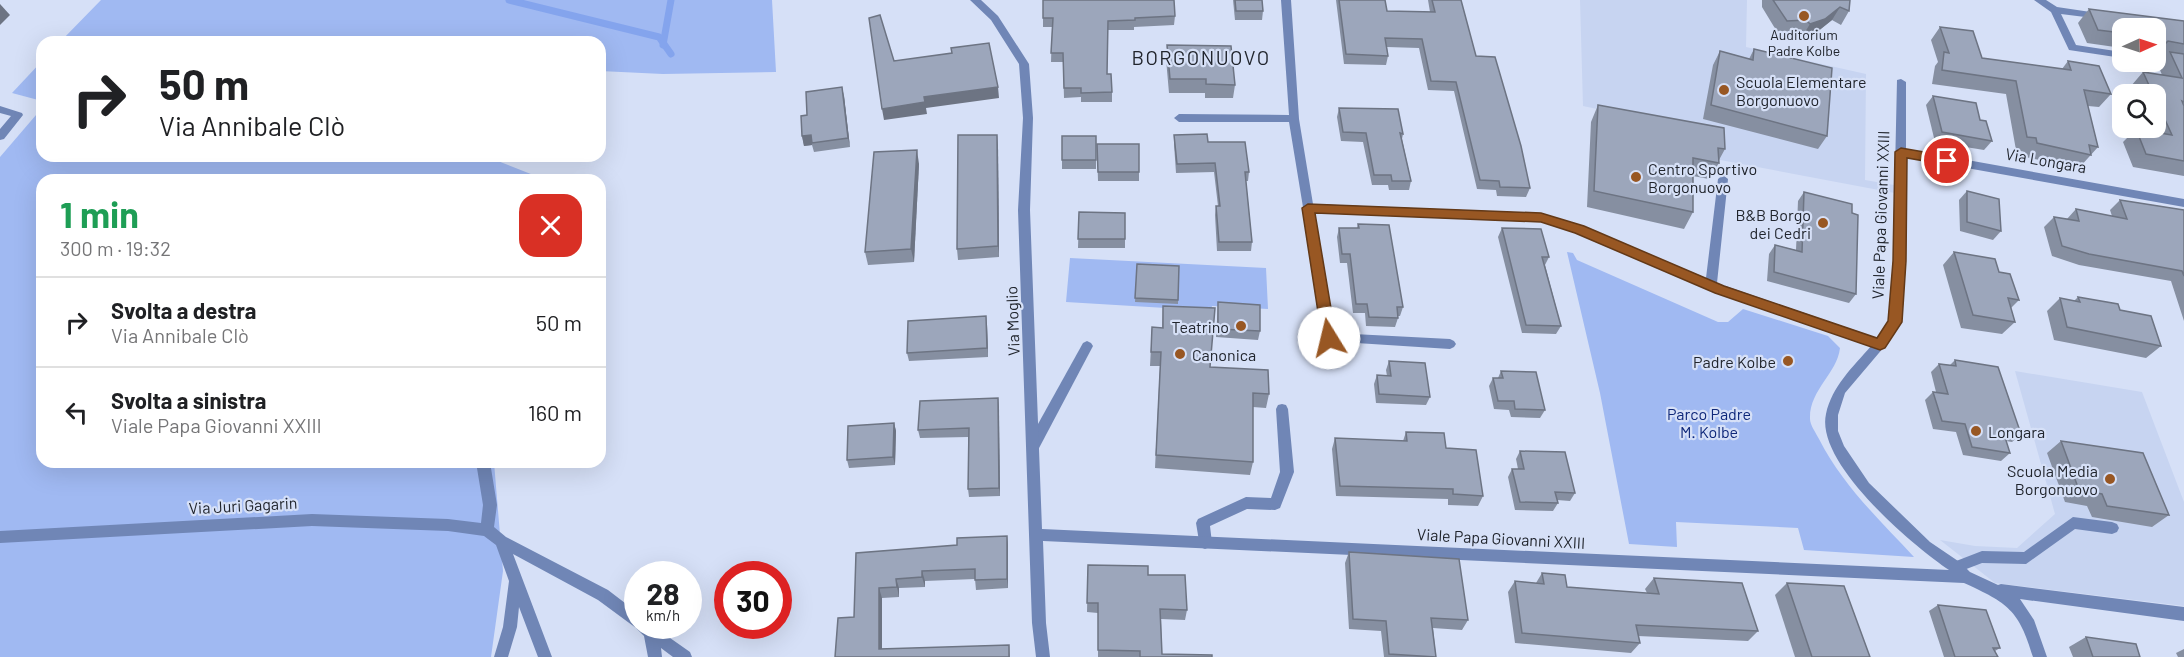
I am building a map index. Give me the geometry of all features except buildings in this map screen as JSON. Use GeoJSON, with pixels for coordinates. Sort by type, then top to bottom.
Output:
{"type":"FeatureCollection","features":[{"type":"Feature","properties":{"kind":"street","name":"Via Moglio"},"geometry":{"type":"LineString","coordinates":[[975,0],[995,18],[1024,64],[1028,118],[1024,210],[1039,622],[1043,657]]}},
{"type":"Feature","properties":{"kind":"street"},"geometry":{"type":"LineString","coordinates":[[1286,0],[1294,119],[1329,338],[1450,344]]}},
{"type":"Feature","properties":{"kind":"street"},"geometry":{"type":"LineString","coordinates":[[2039,0],[2055,10],[2114,18]]}},
{"type":"Feature","properties":{"kind":"street"},"geometry":{"type":"LineString","coordinates":[[2055,10],[2072,48],[2112,54]]}},
{"type":"Feature","properties":{"kind":"street"},"geometry":{"type":"LineString","coordinates":[[2166,61],[2184,64]]}},
{"type":"Feature","properties":{"kind":"street","name":"Viale Papa Giovanni XXIII"},"geometry":{"type":"LineString","coordinates":[[1901,82],[1899,261],[1895,322],[1880,344],[1840,391],[1832,415],[1833,431],[1839,449],[1864,487],[1925,546],[1960,572]]}},
{"type":"Feature","properties":{"kind":"street"},"geometry":{"type":"LineString","coordinates":[[0,109],[18,115],[0,136]]}},
{"type":"Feature","properties":{"kind":"street"},"geometry":{"type":"LineString","coordinates":[[1179,118],[1294,119]]}},
{"type":"Feature","properties":{"kind":"street","name":"Via Longara"},"geometry":{"type":"LineString","coordinates":[[1901,152],[2184,203]]}},
{"type":"Feature","properties":{"kind":"street"},"geometry":{"type":"LineString","coordinates":[[1711,286],[1723,180]]}},
{"type":"Feature","properties":{"kind":"street"},"geometry":{"type":"LineString","coordinates":[[1308,208],[1541,218],[1579,230],[1711,286],[1880,344]]}},
{"type":"Feature","properties":{"kind":"street"},"geometry":{"type":"LineString","coordinates":[[1033,446],[1087,346]]}},
{"type":"Feature","properties":{"kind":"street"},"geometry":{"type":"LineString","coordinates":[[1205,543],[1203,523],[1246,502],[1275,504],[1287,472],[1282,409]]}},
{"type":"Feature","properties":{"kind":"street"},"geometry":{"type":"LineString","coordinates":[[484,468],[489,505],[487,530],[501,541],[603,595],[624,611]]}},
{"type":"Feature","properties":{"kind":"street","name":"Via Juri Gagarin"},"geometry":{"type":"LineString","coordinates":[[0,537],[312,520],[448,525],[487,530]]}},
{"type":"Feature","properties":{"kind":"street"},"geometry":{"type":"LineString","coordinates":[[2040,657],[2031,623],[2023,610],[1994,590],[1960,572],[1982,557],[2026,558],[2073,523],[2112,528]]}},
{"type":"Feature","properties":{"kind":"street","name":"Viale Papa Giovanni XXIII"},"geometry":{"type":"LineString","coordinates":[[1036,535],[1960,572]]}},
{"type":"Feature","properties":{"kind":"street"},"geometry":{"type":"LineString","coordinates":[[501,541],[514,581],[545,657]]}},
{"type":"Feature","properties":{"kind":"street"},"geometry":{"type":"LineString","coordinates":[[501,657],[510,627],[514,581]]}},
{"type":"Feature","properties":{"kind":"street"},"geometry":{"type":"LineString","coordinates":[[1994,590],[2184,614]]}},
{"type":"Feature","properties":{"kind":"street"},"geometry":{"type":"LineString","coordinates":[[650,639],[655,657]]}},
{"type":"Feature","properties":{"kind":"street"},"geometry":{"type":"LineString","coordinates":[[661,639],[685,657]]}},
{"type":"Feature","properties":{"kind":"shaded area","name":"Scuola Elementare Borgonuovo"},"geometry":{"type":"Polygon","coordinates":[[[1580,0],[1747,0],[1746,47],[1866,74],[1865,180],[1900,186],[1900,194],[1715,159],[1716,134],[1583,106],[1580,0]]]}},
{"type":"Feature","properties":{"kind":"shaded area","name":"Scuola Media Borgonuovo"},"geometry":{"type":"Polygon","coordinates":[[[2015,371],[2142,392],[2184,502],[2184,606],[1995,583],[1940,540],[1975,546],[2017,548],[2055,514],[2015,371]]]}},
{"type":"Feature","properties":{"kind":"green space"},"geometry":{"type":"Polygon","coordinates":[[[101,0],[772,0],[776,72],[663,74],[606,71],[606,36],[66,36],[101,0]]]}},
{"type":"Feature","properties":{"kind":"green space"},"geometry":{"type":"Polygon","coordinates":[[[36,67],[36,99],[12,93],[36,67]]]}},
{"type":"Feature","properties":{"kind":"green space"},"geometry":{"type":"Polygon","coordinates":[[[36,115],[36,162],[500,162],[531,174],[36,174],[36,468],[494,468],[503,571],[491,657],[0,657],[0,157],[36,115]]]}},
{"type":"Feature","properties":{"kind":"green space","name":"Parco Padre M. Kolbe"},"geometry":{"type":"Polygon","coordinates":[[[1567,252],[1573,253],[1577,260],[1718,322],[1728,322],[1743,309],[1828,336],[1840,348],[1834,366],[1814,399],[1811,424],[1850,487],[1914,557],[1804,550],[1798,528],[1676,522],[1677,547],[1629,544],[1600,393],[1567,252]]]}},
{"type":"Feature","properties":{"kind":"green space"},"geometry":{"type":"Polygon","coordinates":[[[1070,258],[1266,268],[1268,309],[1212,306],[1208,324],[1199,310],[1066,302],[1070,258]]]}},
{"type":"Feature","properties":{"kind":"waterway"},"geometry":{"type":"LineString","coordinates":[[509,0],[659,37],[663,43]]}},
{"type":"Feature","properties":{"kind":"waterway"},"geometry":{"type":"LineString","coordinates":[[663,43],[671,0]]}},
{"type":"Feature","properties":{"kind":"waterway"},"geometry":{"type":"LineString","coordinates":[[663,43],[671,54]]}},
{"type":"Feature","properties":{"kind":"place","name":"Auditorium Padre Kolbe"},"geometry":{"type":"Point","coordinates":[1804,16]}},
{"type":"Feature","properties":{"kind":"place","name":"Scuola Elementare Borgonuovo"},"geometry":{"type":"Point","coordinates":[1724,90]}},
{"type":"Feature","properties":{"kind":"place","name":"Centro Sportivo Borgonuovo"},"geometry":{"type":"Point","coordinates":[1636,177]}},
{"type":"Feature","properties":{"kind":"place","name":"B&B Borgo dei Cedri"},"geometry":{"type":"Point","coordinates":[1823,223]}},
{"type":"Feature","properties":{"kind":"place","name":"Teatrino"},"geometry":{"type":"Point","coordinates":[1241,326]}},
{"type":"Feature","properties":{"kind":"place","name":"Canonica"},"geometry":{"type":"Point","coordinates":[1180,354]}},
{"type":"Feature","properties":{"kind":"place","name":"Padre Kolbe"},"geometry":{"type":"Point","coordinates":[1788,361]}},
{"type":"Feature","properties":{"kind":"place","name":"Longara"},"geometry":{"type":"Point","coordinates":[1976,431]}},
{"type":"Feature","properties":{"kind":"place","name":"Scuola Media Borgonuovo"},"geometry":{"type":"Point","coordinates":[2110,479]}},
{"type":"Feature","properties":{"kind":"district","name":"BORGONUOVO"},"geometry":{"type":"Point","coordinates":[1201,57]}},
{"type":"Feature","properties":{"kind":"route"},"geometry":{"type":"LineString","coordinates":[[1329,338],[1308,208],[1541,218],[1579,230],[1720,289],[1880,344],[1895,322],[1899,261],[1901,152],[1947,161]]}}]}
